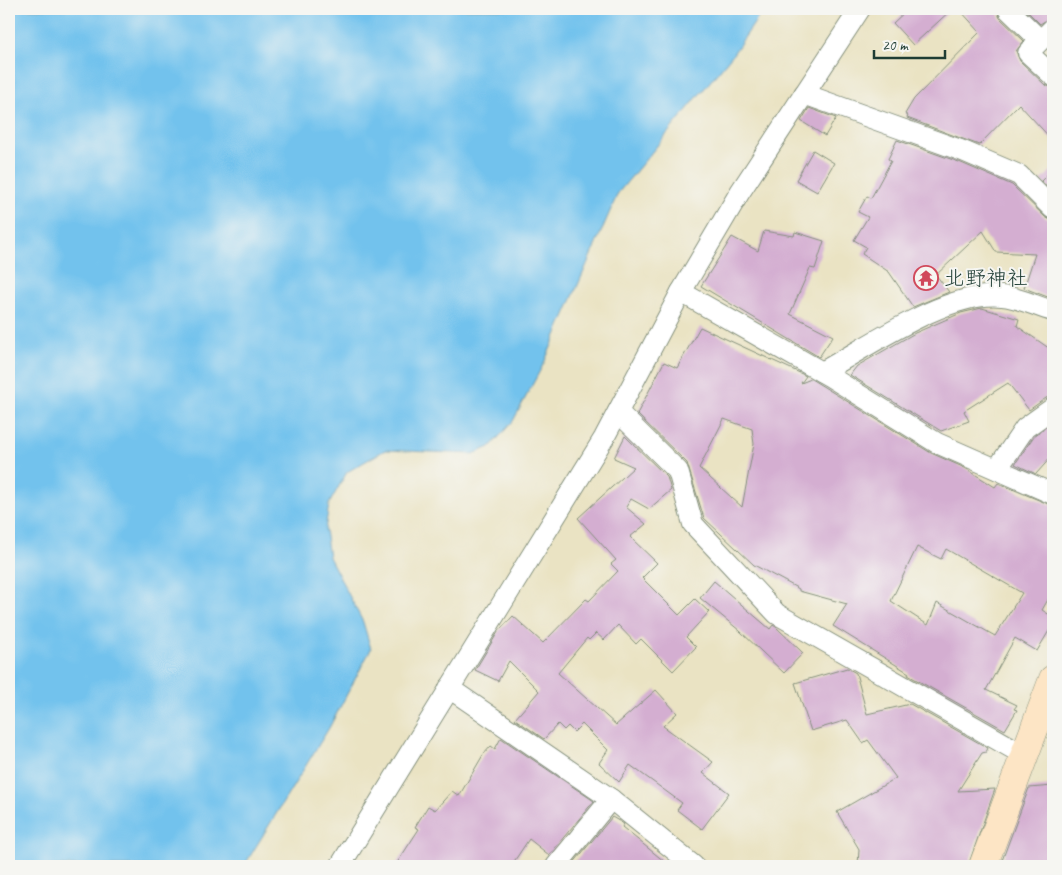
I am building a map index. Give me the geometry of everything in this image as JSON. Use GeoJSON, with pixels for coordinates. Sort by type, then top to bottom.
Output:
{"type":"FeatureCollection","features":[{"type":"Feature","properties":{"kind":"main road"},"geometry":{"type":"LineString","coordinates":[[983,866],[1053,679]]}},
{"type":"Feature","properties":{"kind":"street"},"geometry":{"type":"LineString","coordinates":[[340,866],[449,688],[562,510],[618,412],[681,292],[740,192],[860,9]]}},
{"type":"Feature","properties":{"kind":"street"},"geometry":{"type":"LineString","coordinates":[[1008,9],[1047,34],[1028,52],[1053,76]]}},
{"type":"Feature","properties":{"kind":"street"},"geometry":{"type":"LineString","coordinates":[[804,94],[963,151],[1019,175],[1053,209]]}},
{"type":"Feature","properties":{"kind":"street"},"geometry":{"type":"LineString","coordinates":[[681,292],[822,372],[937,443],[1053,494]]}},
{"type":"Feature","properties":{"kind":"street"},"geometry":{"type":"LineString","coordinates":[[822,372],[936,308],[968,298],[1003,296],[1053,311]]}},
{"type":"Feature","properties":{"kind":"street"},"geometry":{"type":"LineString","coordinates":[[997,469],[1006,452],[1025,428],[1053,408]]}},
{"type":"Feature","properties":{"kind":"street"},"geometry":{"type":"LineString","coordinates":[[618,412],[678,471],[693,524],[777,614],[1024,755]]}},
{"type":"Feature","properties":{"kind":"street"},"geometry":{"type":"LineString","coordinates":[[449,688],[611,799],[694,866]]}},
{"type":"Feature","properties":{"kind":"street"},"geometry":{"type":"LineString","coordinates":[[556,866],[611,799]]}},
{"type":"Feature","properties":{"kind":"water"},"geometry":{"type":"Polygon","coordinates":[[[9,9],[764,9],[733,54],[618,193],[544,363],[513,421],[490,447],[473,454],[385,450],[347,472],[329,504],[325,530],[329,557],[363,622],[371,649],[329,728],[244,866],[9,866],[9,9]]]}},
{"type":"Feature","properties":{"kind":"building"},"geometry":{"type":"Polygon","coordinates":[[[908,9],[952,9],[913,45],[893,23],[908,9]]]}},
{"type":"Feature","properties":{"kind":"building"},"geometry":{"type":"Polygon","coordinates":[[[959,9],[996,9],[1000,18],[1024,41],[1016,51],[1020,61],[1045,85],[1053,88],[1053,141],[1019,104],[979,145],[907,118],[908,116],[905,114],[914,99],[980,32],[959,9]]]}},
{"type":"Feature","properties":{"kind":"building"},"geometry":{"type":"Polygon","coordinates":[[[1025,9],[1053,9],[1053,16],[1040,24],[1025,9]]]}},
{"type":"Feature","properties":{"kind":"building"},"geometry":{"type":"Polygon","coordinates":[[[809,108],[836,118],[825,136],[801,121],[809,108]]]}},
{"type":"Feature","properties":{"kind":"building"},"geometry":{"type":"Polygon","coordinates":[[[897,140],[959,162],[1012,185],[1045,217],[1053,221],[1053,299],[1024,288],[1035,254],[996,252],[983,231],[936,275],[949,292],[913,307],[889,272],[862,254],[866,247],[854,240],[868,217],[858,212],[867,196],[871,198],[891,161],[888,159],[897,140]]]}},
{"type":"Feature","properties":{"kind":"building"},"geometry":{"type":"Polygon","coordinates":[[[813,150],[834,163],[817,192],[796,180],[813,150]]]}},
{"type":"Feature","properties":{"kind":"building"},"geometry":{"type":"Polygon","coordinates":[[[1053,169],[1053,192],[1041,181],[1053,169]]]}},
{"type":"Feature","properties":{"kind":"building"},"geometry":{"type":"Polygon","coordinates":[[[764,231],[794,236],[795,232],[824,241],[815,269],[810,268],[790,314],[833,336],[819,357],[701,286],[732,237],[758,251],[764,231]]]}},
{"type":"Feature","properties":{"kind":"building"},"geometry":{"type":"Polygon","coordinates":[[[982,308],[1019,319],[1017,326],[1053,351],[1053,396],[1046,398],[1029,410],[1008,383],[964,411],[969,421],[941,431],[850,375],[857,366],[915,333],[961,313],[982,308]]]}},
{"type":"Feature","properties":{"kind":"building"},"geometry":{"type":"Polygon","coordinates":[[[700,327],[806,376],[801,383],[811,379],[931,453],[965,468],[995,487],[998,483],[1053,506],[1053,591],[1042,610],[1053,617],[1053,624],[1037,651],[1015,638],[986,690],[1017,705],[1014,709],[1017,710],[1005,730],[908,675],[909,673],[833,626],[847,604],[799,591],[799,589],[754,565],[704,518],[687,463],[637,414],[664,362],[677,368],[700,327]],[[724,419],[699,468],[742,507],[754,444],[752,429],[724,419]],[[917,547],[891,601],[928,625],[937,603],[995,636],[1022,593],[946,549],[941,559],[917,547]]]}},
{"type":"Feature","properties":{"kind":"building"},"geometry":{"type":"Polygon","coordinates":[[[1053,422],[1053,455],[1036,474],[1015,464],[1034,436],[1053,422]]]}},
{"type":"Feature","properties":{"kind":"building"},"geometry":{"type":"Polygon","coordinates":[[[625,436],[667,477],[671,490],[649,509],[631,499],[626,507],[646,524],[630,537],[657,563],[642,578],[679,615],[695,599],[709,612],[686,637],[696,647],[673,671],[641,639],[636,644],[618,625],[604,640],[596,633],[589,640],[587,638],[558,673],[616,725],[656,690],[677,713],[663,726],[713,762],[703,773],[729,793],[702,829],[677,810],[682,803],[630,765],[619,782],[599,763],[608,750],[582,724],[574,732],[568,726],[564,730],[558,724],[544,739],[515,719],[539,691],[509,661],[498,681],[475,670],[498,632],[513,616],[543,643],[586,599],[589,601],[618,571],[611,564],[616,560],[578,518],[634,467],[614,458],[625,436]]]}},
{"type":"Feature","properties":{"kind":"building"},"geometry":{"type":"Polygon","coordinates":[[[714,581],[770,629],[773,625],[776,627],[803,653],[784,673],[740,631],[700,598],[714,581]]]}},
{"type":"Feature","properties":{"kind":"building"},"geometry":{"type":"Polygon","coordinates":[[[847,668],[856,673],[867,714],[910,704],[988,748],[986,752],[982,753],[958,791],[995,789],[968,866],[858,866],[859,849],[837,812],[896,778],[868,740],[863,743],[847,720],[811,731],[795,683],[847,668]]]}},
{"type":"Feature","properties":{"kind":"building"},"geometry":{"type":"Polygon","coordinates":[[[501,738],[594,801],[549,855],[529,839],[511,866],[395,866],[419,829],[415,827],[428,806],[435,810],[452,791],[459,796],[483,755],[491,746],[495,749],[501,738]]]}},
{"type":"Feature","properties":{"kind":"building"},"geometry":{"type":"Polygon","coordinates":[[[1053,786],[1053,866],[1000,866],[1029,788],[1053,786]]]}},
{"type":"Feature","properties":{"kind":"building"},"geometry":{"type":"Polygon","coordinates":[[[612,817],[624,824],[622,827],[670,866],[571,866],[612,817]]]}},
{"type":"Feature","properties":{"kind":"place","name":"北野神社"},"geometry":{"type":"Point","coordinates":[926,278]}}]}
